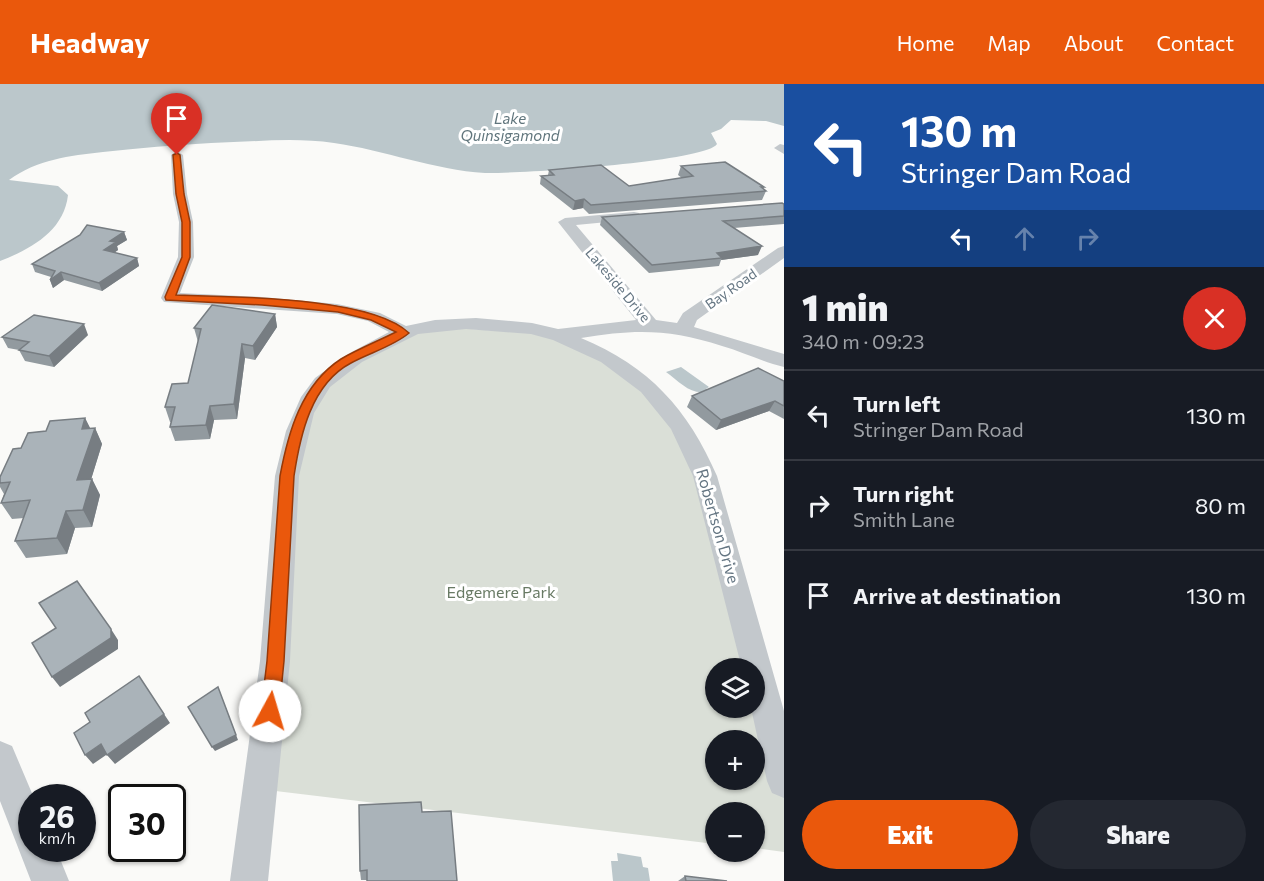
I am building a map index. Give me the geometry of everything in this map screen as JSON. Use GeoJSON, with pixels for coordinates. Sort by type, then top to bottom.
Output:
{"type":"FeatureCollection","features":[{"type":"Feature","properties":{"kind":"street"},"geometry":{"type":"LineString","coordinates":[[177,155],[180,194],[186,222],[186,257],[170,297],[338,309],[374,317],[404,333]]}},
{"type":"Feature","properties":{"kind":"street","name":"Lakeside Drive"},"geometry":{"type":"LineString","coordinates":[[648,214],[565,222],[650,325],[719,339],[784,361]]}},
{"type":"Feature","properties":{"kind":"street","name":"Bay Road"},"geometry":{"type":"LineString","coordinates":[[683,331],[689,318],[784,251]]}},
{"type":"Feature","properties":{"kind":"street"},"geometry":{"type":"LineString","coordinates":[[249,881],[275,661],[287,476],[297,431],[311,398],[331,373],[356,356],[404,333],[429,326],[486,324],[557,335],[605,327],[650,325]]}},
{"type":"Feature","properties":{"kind":"street","name":"Robertson Drive"},"geometry":{"type":"LineString","coordinates":[[557,335],[604,357],[654,391],[671,410],[697,454],[763,690],[784,781]]}},
{"type":"Feature","properties":{"kind":"street"},"geometry":{"type":"LineString","coordinates":[[0,758],[18,802]]}},
{"type":"Feature","properties":{"kind":"street"},"geometry":{"type":"LineString","coordinates":[[42,862],[50,881]]}},
{"type":"Feature","properties":{"kind":"green space","name":"Edgemere Park"},"geometry":{"type":"Polygon","coordinates":[[[429,326],[557,335],[604,357],[682,426],[733,581],[753,658],[705,658],[705,718],[765,718],[765,707],[784,782],[784,852],[765,849],[765,802],[705,802],[705,843],[259,789],[287,476],[311,398],[344,362],[429,326]]]}},
{"type":"Feature","properties":{"kind":"water","name":"Lake Quinsigamond"},"geometry":{"type":"Polygon","coordinates":[[[0,84],[784,84],[784,126],[766,121],[731,120],[721,129],[711,133],[717,144],[705,150],[680,156],[608,166],[503,173],[466,171],[353,146],[303,140],[184,145],[66,157],[31,167],[9,180],[58,186],[68,195],[65,208],[53,229],[23,251],[0,261],[0,84]]]}},
{"type":"Feature","properties":{"kind":"water"},"geometry":{"type":"Polygon","coordinates":[[[681,367],[709,387],[706,389],[709,391],[692,390],[666,372],[681,367]]]}},
{"type":"Feature","properties":{"kind":"water"},"geometry":{"type":"Polygon","coordinates":[[[617,853],[641,857],[643,867],[648,868],[650,881],[613,881],[611,861],[618,861],[617,853]]]}},
{"type":"Feature","properties":{"kind":"building"},"geometry":{"type":"Polygon","coordinates":[[[725,162],[764,187],[761,187],[766,191],[591,205],[584,199],[575,201],[541,176],[554,175],[549,170],[601,165],[629,186],[693,176],[681,166],[725,162]]]}},
{"type":"Feature","properties":{"kind":"building"},"geometry":{"type":"Polygon","coordinates":[[[784,204],[784,216],[723,221],[762,246],[717,253],[722,258],[652,265],[602,217],[784,204]]]}},
{"type":"Feature","properties":{"kind":"building"},"geometry":{"type":"Polygon","coordinates":[[[87,225],[124,232],[110,241],[116,242],[104,250],[137,258],[99,283],[61,272],[50,280],[55,271],[32,264],[80,235],[87,225]]]}},
{"type":"Feature","properties":{"kind":"building"},"geometry":{"type":"Polygon","coordinates":[[[212,305],[275,314],[253,346],[242,344],[234,404],[210,406],[206,425],[170,427],[175,407],[165,407],[172,384],[188,383],[201,329],[194,328],[212,305]]]}},
{"type":"Feature","properties":{"kind":"building"},"geometry":{"type":"Polygon","coordinates":[[[34,315],[84,324],[49,356],[19,350],[29,342],[2,337],[34,315]]]}},
{"type":"Feature","properties":{"kind":"building"},"geometry":{"type":"Polygon","coordinates":[[[758,368],[784,381],[784,406],[775,401],[721,420],[692,396],[758,368]]]}},
{"type":"Feature","properties":{"kind":"building"},"geometry":{"type":"Polygon","coordinates":[[[85,418],[82,429],[95,428],[77,480],[92,479],[83,510],[66,511],[57,538],[15,541],[30,500],[1,503],[10,482],[0,483],[0,477],[13,449],[21,448],[28,433],[46,431],[50,421],[85,418]]]}},
{"type":"Feature","properties":{"kind":"building"},"geometry":{"type":"Polygon","coordinates":[[[77,581],[111,629],[111,638],[52,677],[32,643],[56,628],[39,603],[77,581]]]}},
{"type":"Feature","properties":{"kind":"building"},"geometry":{"type":"Polygon","coordinates":[[[139,676],[164,714],[107,755],[101,744],[85,755],[74,733],[90,722],[85,713],[139,676]]]}},
{"type":"Feature","properties":{"kind":"building"},"geometry":{"type":"Polygon","coordinates":[[[218,687],[236,735],[212,747],[188,707],[218,687]]]}},
{"type":"Feature","properties":{"kind":"building"},"geometry":{"type":"Polygon","coordinates":[[[421,802],[422,812],[451,811],[457,881],[367,881],[367,870],[360,871],[359,805],[421,802]]]}},
{"type":"Feature","properties":{"kind":"building"},"geometry":{"type":"Polygon","coordinates":[[[685,876],[727,881],[686,881],[685,876]]]}},
{"type":"Feature","properties":{"kind":"route"},"geometry":{"type":"LineString","coordinates":[[177,155],[180,194],[186,222],[186,257],[170,297],[338,309],[374,317],[404,333],[344,362],[320,385],[303,414],[287,476],[279,615],[270,711]]}}]}
